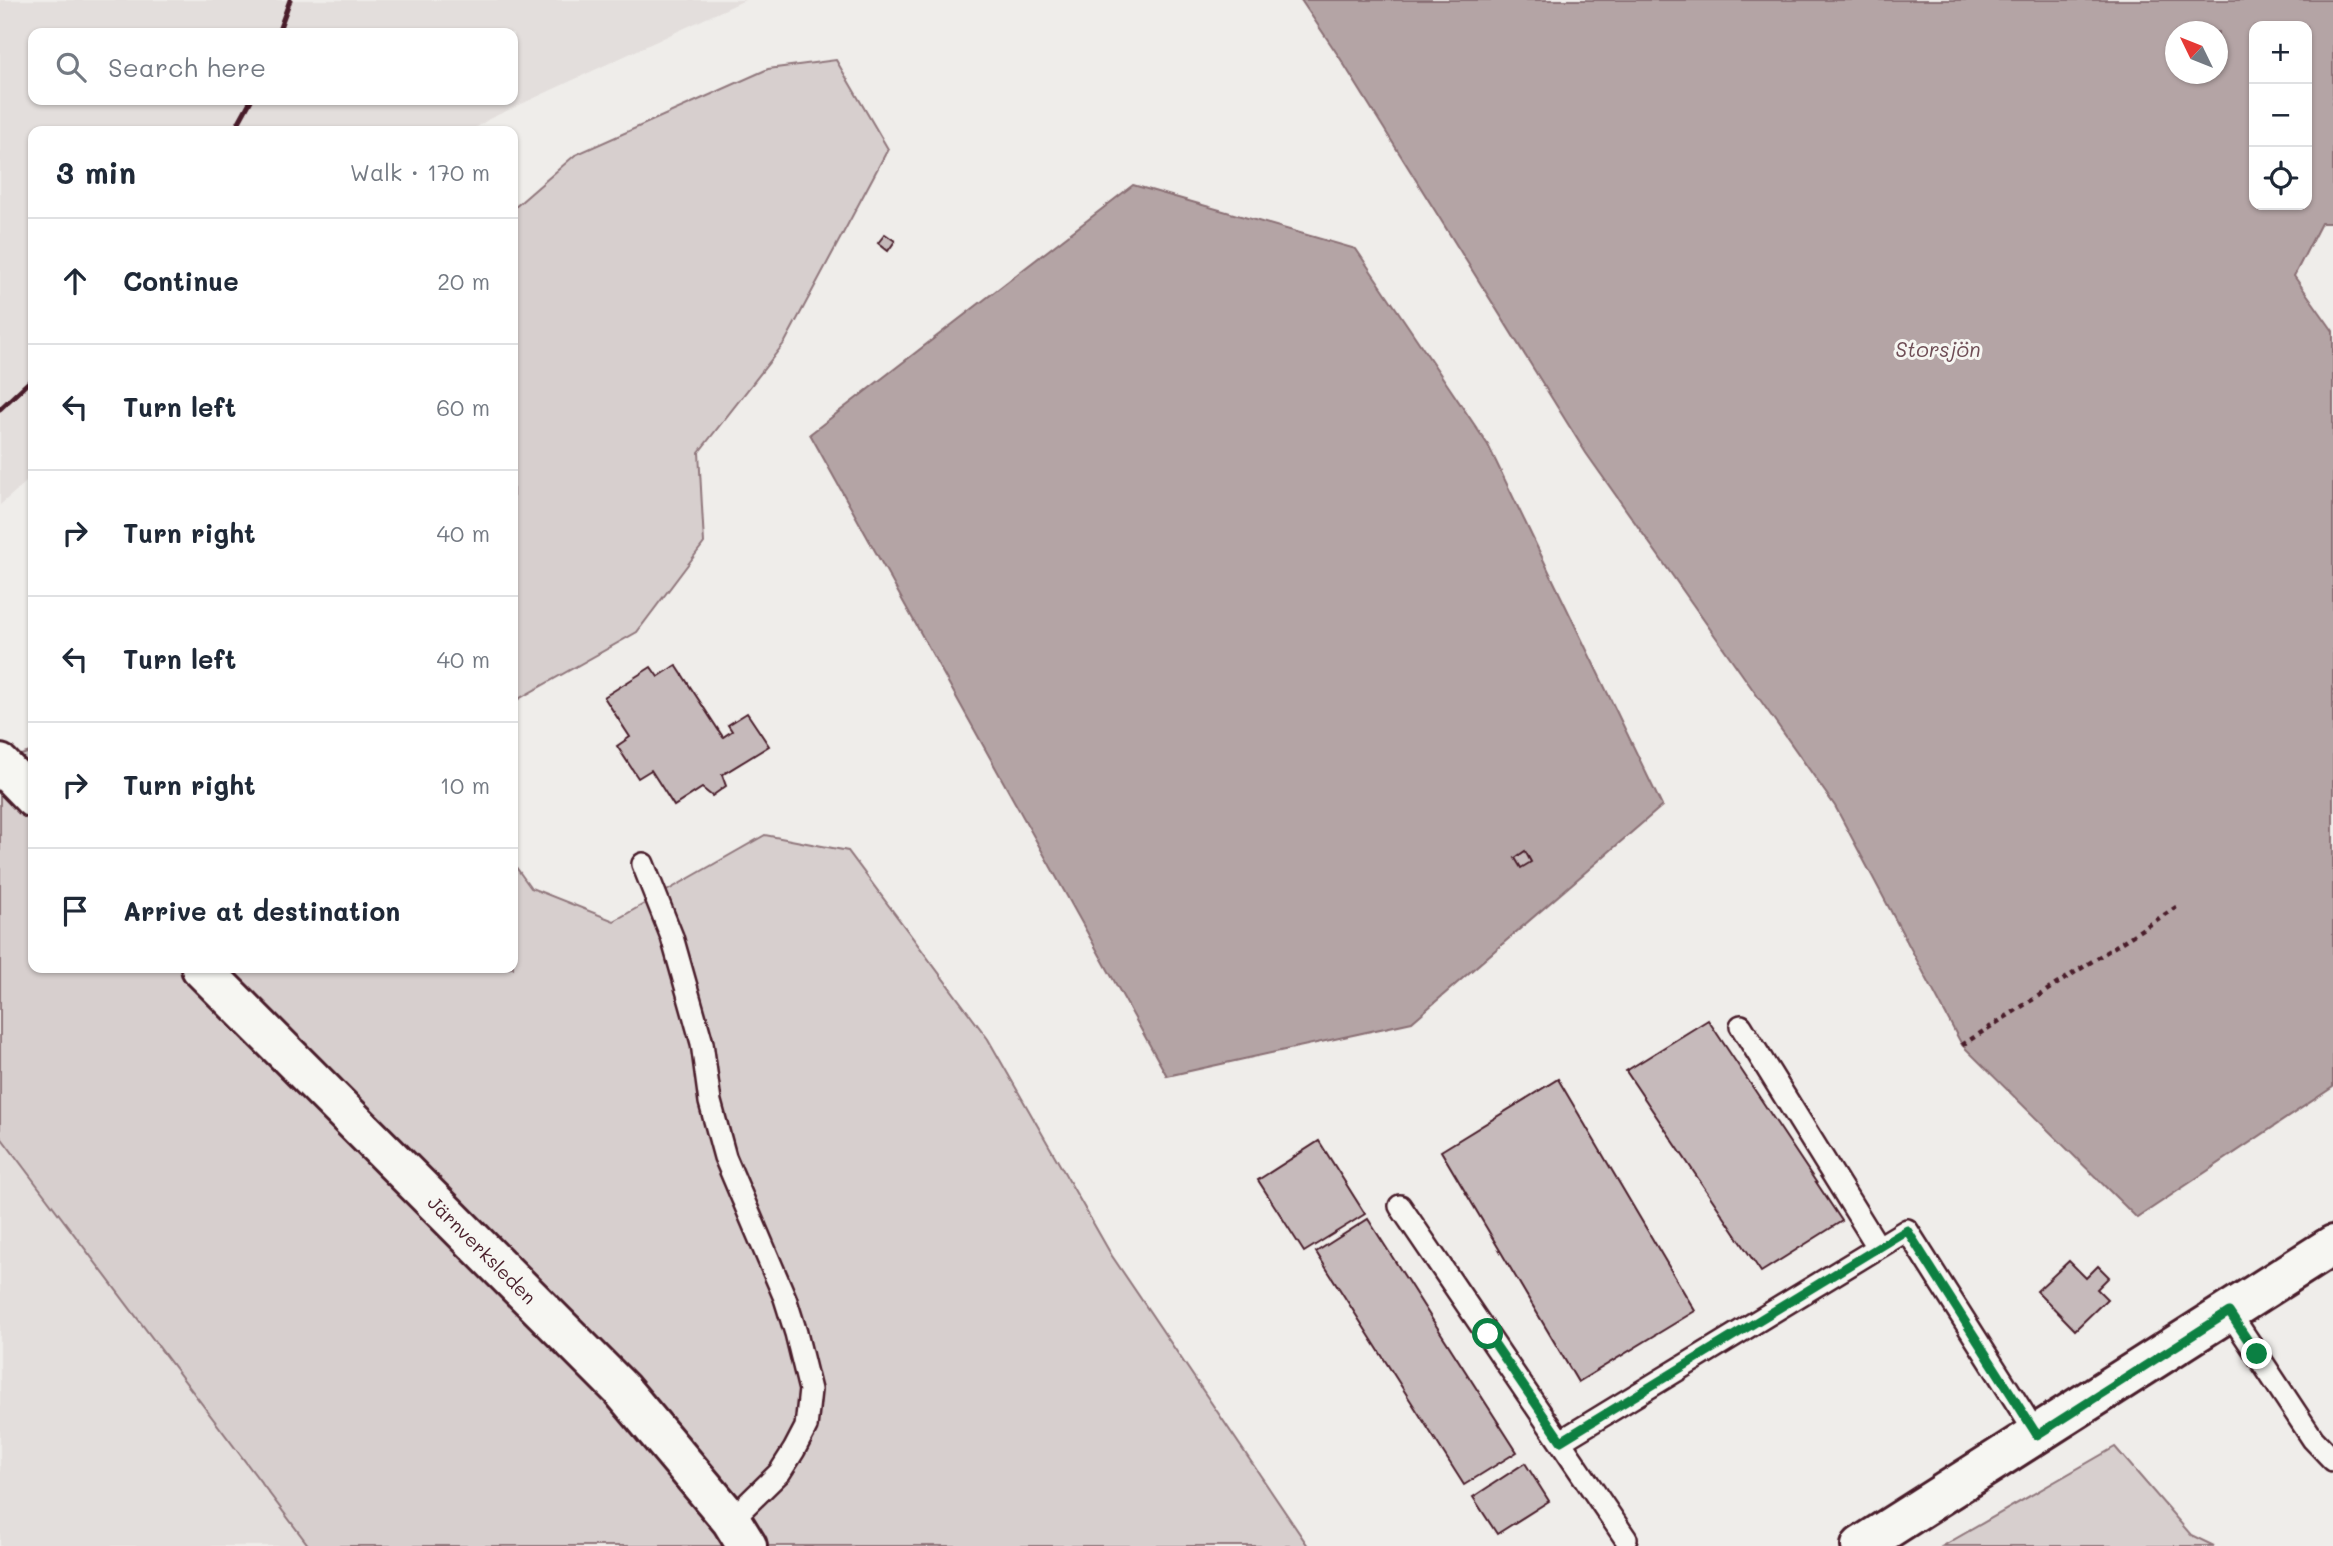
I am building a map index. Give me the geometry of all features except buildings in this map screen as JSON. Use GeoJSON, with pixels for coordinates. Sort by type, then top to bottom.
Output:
{"type":"FeatureCollection","features":[{"type":"Feature","properties":{"kind":"street"},"geometry":{"type":"LineString","coordinates":[[0,764],[28,793]]}},
{"type":"Feature","properties":{"kind":"street","name":"Järnverksleden"},"geometry":{"type":"LineString","coordinates":[[206,973],[621,1389],[739,1533]]}},
{"type":"Feature","properties":{"kind":"street"},"geometry":{"type":"LineString","coordinates":[[1861,1546],[2229,1312],[2323,1260]]}},
{"type":"Feature","properties":{"kind":"lane"},"geometry":{"type":"LineString","coordinates":[[643,864],[672,937],[702,1043],[710,1102],[725,1157],[785,1298],[810,1390],[806,1427],[794,1450],[739,1533]]}},
{"type":"Feature","properties":{"kind":"lane"},"geometry":{"type":"LineString","coordinates":[[1741,1026],[1878,1247]]}},
{"type":"Feature","properties":{"kind":"lane"},"geometry":{"type":"LineString","coordinates":[[1400,1206],[1626,1539]]}},
{"type":"Feature","properties":{"kind":"lane"},"geometry":{"type":"LineString","coordinates":[[1561,1441],[1907,1230],[2037,1435]]}},
{"type":"Feature","properties":{"kind":"lane"},"geometry":{"type":"LineString","coordinates":[[2229,1312],[2313,1439],[2333,1460]]}},
{"type":"Feature","properties":{"kind":"path"},"geometry":{"type":"LineString","coordinates":[[1962,1045],[2178,906]]}},
{"type":"Feature","properties":{"kind":"shaded area"},"geometry":{"type":"Polygon","coordinates":[[[0,0],[745,0],[478,126],[28,126],[28,480],[0,505],[0,0]]]}},
{"type":"Feature","properties":{"kind":"shaded area"},"geometry":{"type":"Polygon","coordinates":[[[836,60],[888,149],[785,342],[699,452],[704,543],[637,632],[518,699],[518,205],[575,155],[768,69],[836,60]]]}},
{"type":"Feature","properties":{"kind":"shaded area"},"geometry":{"type":"Polygon","coordinates":[[[28,753],[28,973],[518,973],[518,870],[531,888],[614,921],[765,835],[848,851],[988,1039],[1112,1256],[1308,1546],[309,1546],[0,1136],[0,762],[28,753]]]}},
{"type":"Feature","properties":{"kind":"shaded area"},"geometry":{"type":"Polygon","coordinates":[[[0,1136],[309,1546],[0,1546],[0,1136]]]}},
{"type":"Feature","properties":{"kind":"shaded area"},"geometry":{"type":"Polygon","coordinates":[[[2115,1447],[2191,1535],[2214,1546],[1943,1546],[2115,1447]]]}},
{"type":"Feature","properties":{"kind":"water","name":"Storsjön"},"geometry":{"type":"Polygon","coordinates":[[[1301,0],[2333,0],[2333,223],[2321,223],[2294,276],[2333,331],[2333,1087],[2137,1218],[1962,1045],[1835,806],[1586,453],[1340,58],[1301,0]]]}},
{"type":"Feature","properties":{"kind":"water"},"geometry":{"type":"Polygon","coordinates":[[[1133,185],[1356,249],[1488,445],[1662,806],[1412,1022],[1167,1076],[810,434],[1133,185]]]}},
{"type":"Feature","properties":{"kind":"railway"},"geometry":{"type":"LineString","coordinates":[[280,28],[290,0]]}},
{"type":"Feature","properties":{"kind":"railway"},"geometry":{"type":"LineString","coordinates":[[237,126],[248,105]]}},
{"type":"Feature","properties":{"kind":"railway"},"geometry":{"type":"LineString","coordinates":[[0,409],[28,383]]}},
{"type":"Feature","properties":{"kind":"route"},"geometry":{"type":"LineString","coordinates":[[1488,1334],[1561,1441],[1907,1230],[2037,1435],[2229,1312],[2257,1354]]}}]}
